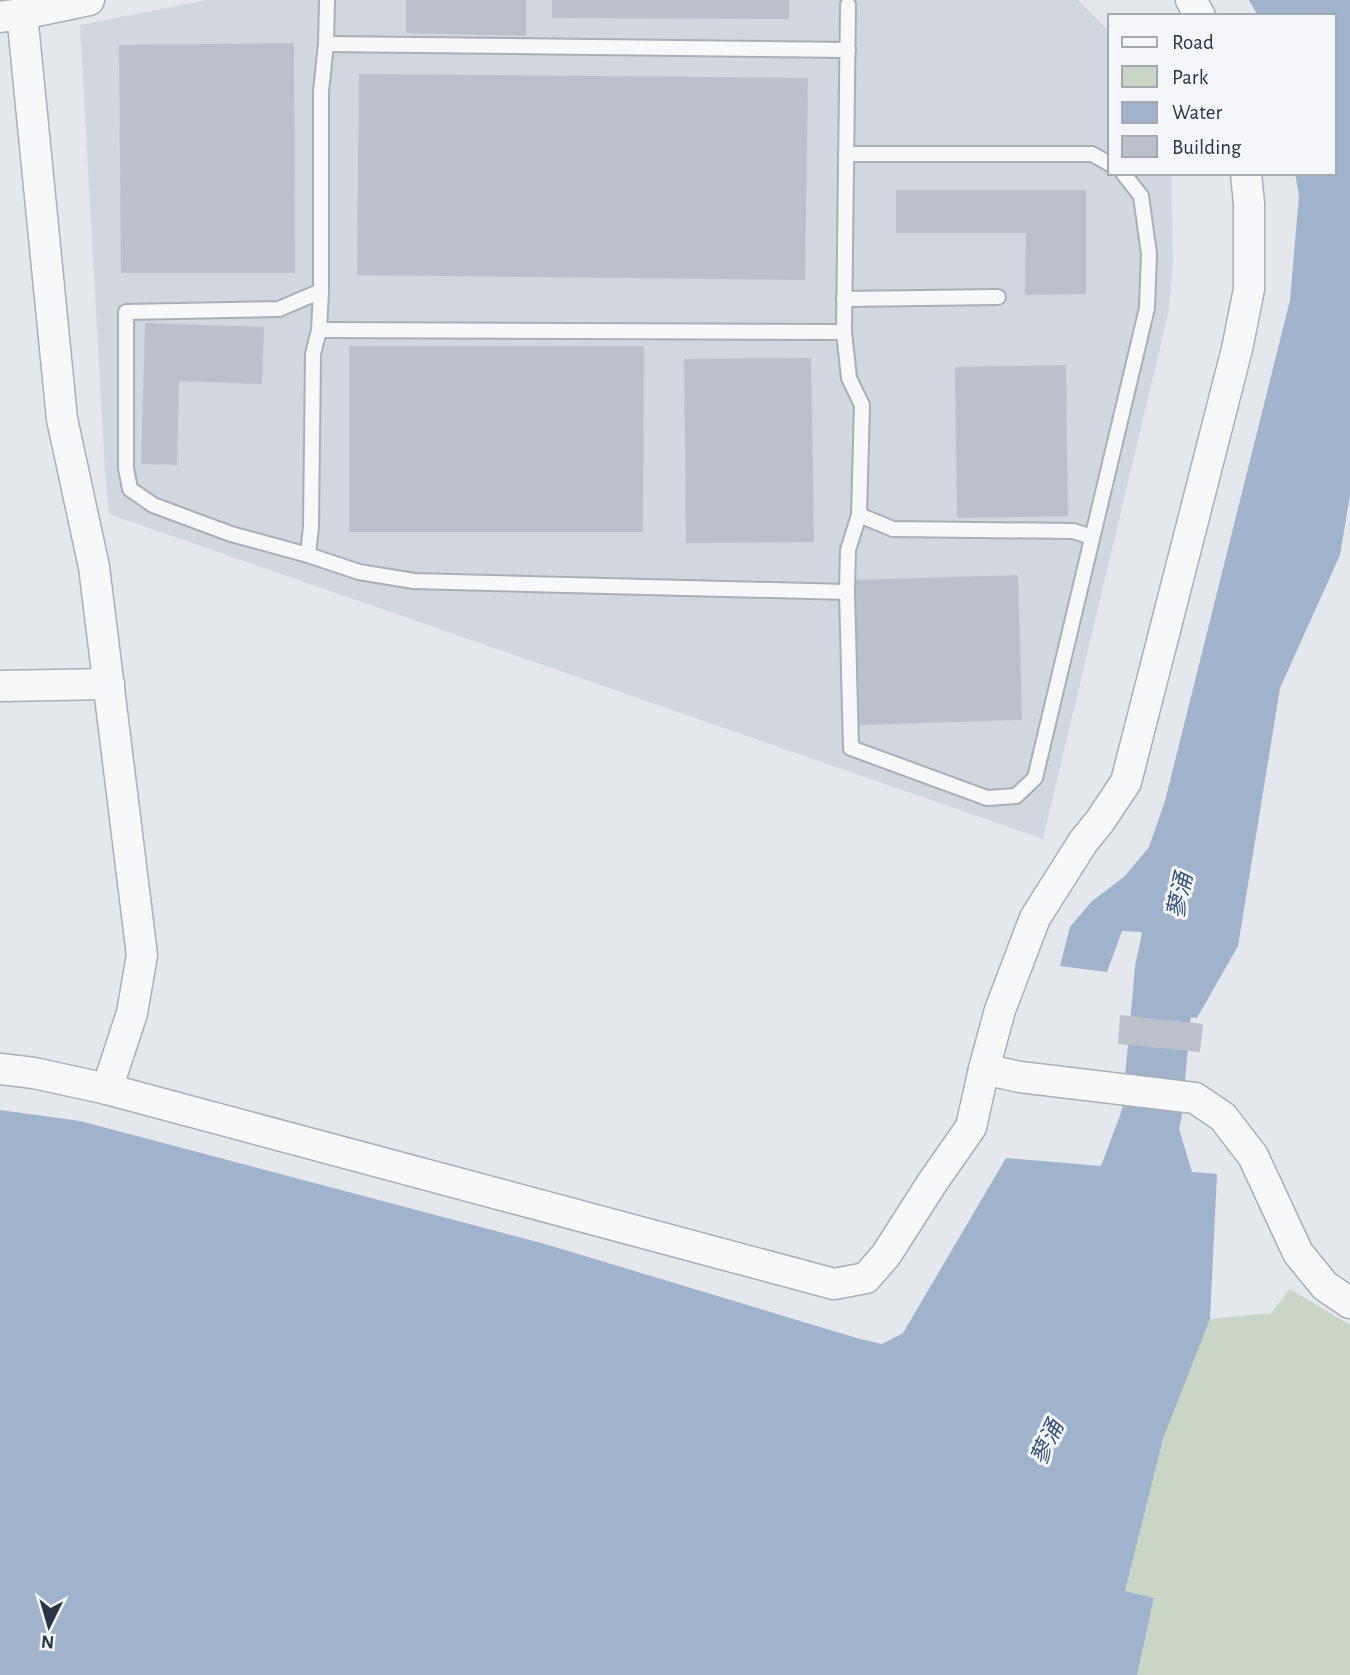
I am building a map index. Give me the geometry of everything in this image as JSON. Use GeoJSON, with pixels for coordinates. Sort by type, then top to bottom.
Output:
{"type":"FeatureCollection","features":[{"type":"Feature","properties":{"kind":"street"},"geometry":{"type":"LineString","coordinates":[[89,0],[11,15],[62,419],[94,567],[142,955],[132,1013],[107,1089]]}},
{"type":"Feature","properties":{"kind":"street"},"geometry":{"type":"LineString","coordinates":[[0,1069],[34,1073],[107,1089],[834,1284],[866,1278],[886,1255],[971,1127],[1000,1010],[1035,919],[1083,842],[1126,782],[1237,349],[1249,289],[1246,175]]}},
{"type":"Feature","properties":{"kind":"street"},"geometry":{"type":"LineString","coordinates":[[0,686],[109,684]]}},
{"type":"Feature","properties":{"kind":"street"},"geometry":{"type":"LineString","coordinates":[[984,1069],[1020,1077],[1195,1098],[1223,1117],[1253,1156],[1298,1253],[1325,1286],[1350,1303]]}},
{"type":"Feature","properties":{"kind":"lane"},"geometry":{"type":"LineString","coordinates":[[308,555],[311,526],[313,354],[319,330],[321,291],[321,91],[327,0]]}},
{"type":"Feature","properties":{"kind":"lane"},"geometry":{"type":"LineString","coordinates":[[848,5],[844,332],[849,378],[862,405],[859,515],[848,550],[851,748],[988,798],[1016,796],[1035,778],[1147,309],[1149,254],[1141,196],[1125,175]]}},
{"type":"Feature","properties":{"kind":"lane"},"geometry":{"type":"LineString","coordinates":[[326,44],[848,50]]}},
{"type":"Feature","properties":{"kind":"lane"},"geometry":{"type":"LineString","coordinates":[[846,154],[1092,154],[1108,163]]}},
{"type":"Feature","properties":{"kind":"lane"},"geometry":{"type":"LineString","coordinates":[[321,291],[279,309],[126,312],[125,468],[130,489],[153,505],[218,529],[359,572],[414,581],[847,592]]}},
{"type":"Feature","properties":{"kind":"lane"},"geometry":{"type":"LineString","coordinates":[[845,299],[998,297]]}},
{"type":"Feature","properties":{"kind":"lane"},"geometry":{"type":"LineString","coordinates":[[319,330],[844,332]]}},
{"type":"Feature","properties":{"kind":"lane"},"geometry":{"type":"LineString","coordinates":[[859,515],[893,529],[1073,531],[1092,537]]}},
{"type":"Feature","properties":{"kind":"shaded area"},"geometry":{"type":"Polygon","coordinates":[[[207,0],[1078,0],[1108,30],[1108,175],[1171,175],[1173,261],[1169,310],[1043,839],[109,514],[80,25],[207,0]]]}},
{"type":"Feature","properties":{"kind":"green space"},"geometry":{"type":"Polygon","coordinates":[[[1290,1289],[1350,1325],[1350,1675],[1137,1675],[1154,1598],[1125,1591],[1163,1439],[1210,1319],[1271,1313],[1290,1289]]]}},
{"type":"Feature","properties":{"kind":"water"},"geometry":{"type":"Polygon","coordinates":[[[1249,0],[1350,0],[1350,495],[1340,555],[1280,688],[1238,946],[1197,1018],[1133,1010],[1142,932],[1122,931],[1107,972],[1060,966],[1070,927],[1092,901],[1124,877],[1149,847],[1165,801],[1290,300],[1299,196],[1295,175],[1336,175],[1336,14],[1257,14],[1249,0]]]}},
{"type":"Feature","properties":{"kind":"water"},"geometry":{"type":"Polygon","coordinates":[[[0,1110],[80,1121],[545,1244],[882,1344],[903,1333],[1006,1158],[1101,1166],[1122,1110],[1175,1115],[1192,1172],[1217,1174],[1210,1319],[1163,1439],[1125,1591],[1154,1598],[1137,1675],[0,1675],[0,1110]]]}},
{"type":"Feature","properties":{"kind":"building"},"geometry":{"type":"Polygon","coordinates":[[[406,0],[526,0],[526,36],[406,33],[406,0]]]}},
{"type":"Feature","properties":{"kind":"building"},"geometry":{"type":"Polygon","coordinates":[[[552,0],[789,0],[789,19],[552,18],[552,0]]]}},
{"type":"Feature","properties":{"kind":"building"},"geometry":{"type":"Polygon","coordinates":[[[294,43],[295,273],[121,273],[119,45],[294,43]]]}},
{"type":"Feature","properties":{"kind":"building"},"geometry":{"type":"Polygon","coordinates":[[[359,74],[808,78],[805,280],[357,275],[359,74]]]}},
{"type":"Feature","properties":{"kind":"building"},"geometry":{"type":"Polygon","coordinates":[[[896,190],[1086,190],[1086,294],[1025,295],[1026,233],[896,233],[896,190]]]}},
{"type":"Feature","properties":{"kind":"building"},"geometry":{"type":"Polygon","coordinates":[[[145,323],[264,327],[262,384],[179,381],[177,465],[141,464],[145,323]]]}},
{"type":"Feature","properties":{"kind":"building"},"geometry":{"type":"Polygon","coordinates":[[[349,346],[644,346],[643,532],[349,532],[349,346]]]}},
{"type":"Feature","properties":{"kind":"building"},"geometry":{"type":"Polygon","coordinates":[[[811,358],[814,542],[686,543],[684,359],[811,358]]]}},
{"type":"Feature","properties":{"kind":"building"},"geometry":{"type":"Polygon","coordinates":[[[1066,365],[1068,516],[957,518],[955,367],[1066,365]]]}},
{"type":"Feature","properties":{"kind":"building"},"geometry":{"type":"Polygon","coordinates":[[[1018,575],[1022,720],[858,725],[854,580],[1018,575]]]}},
{"type":"Feature","properties":{"kind":"building"},"geometry":{"type":"Polygon","coordinates":[[[1120,1015],[1203,1024],[1200,1052],[1118,1044],[1120,1015]]]}},
{"type":"Feature","properties":{"kind":"waterway","name":"蓼涌"},"geometry":{"type":"LineString","coordinates":[[1134,1193],[1152,1112],[1165,969],[1173,932]]}}]}
